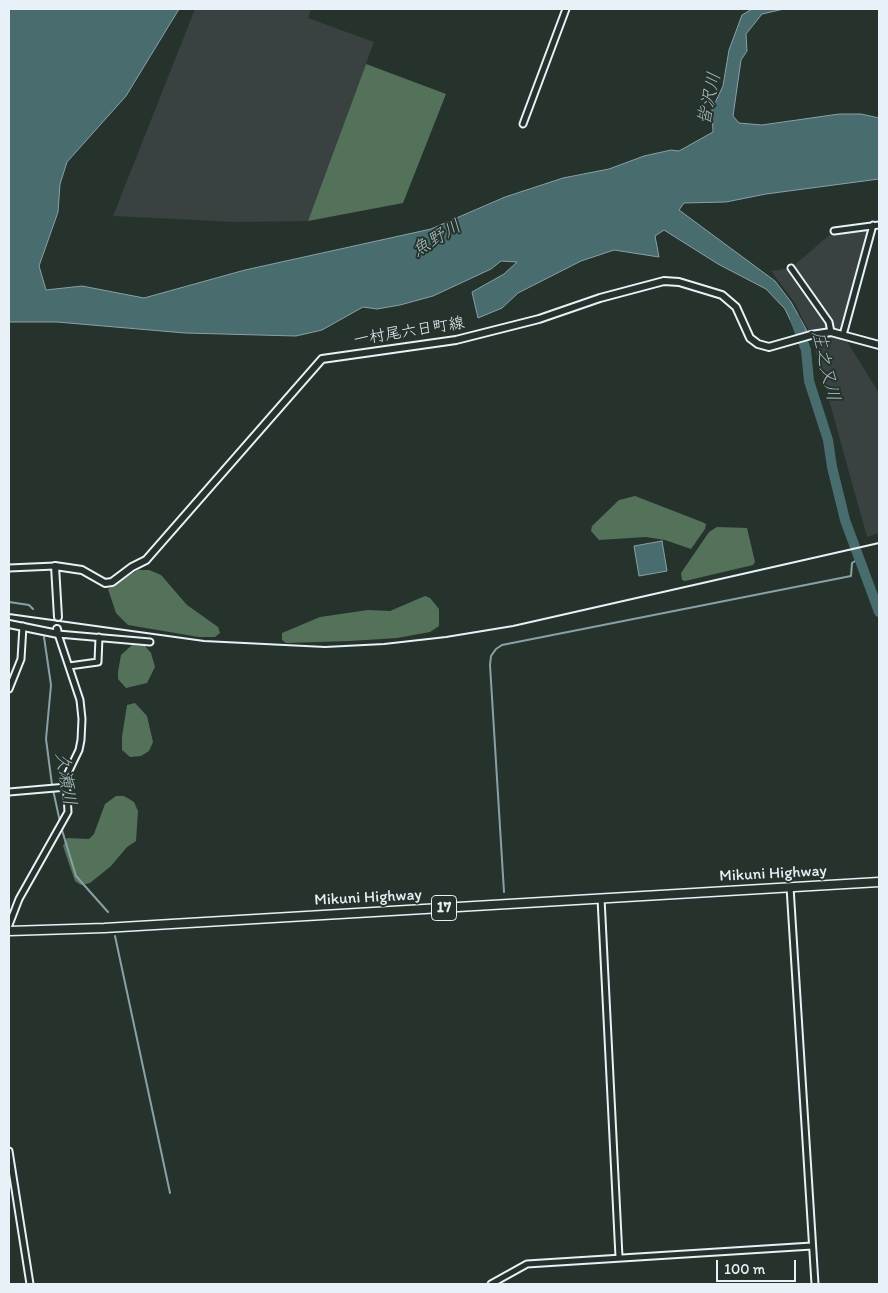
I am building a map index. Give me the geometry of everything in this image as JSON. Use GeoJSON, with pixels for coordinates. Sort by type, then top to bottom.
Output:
{"type":"FeatureCollection","features":[{"type":"Feature","properties":{"kind":"highway","name":"Mikuni Highway"},"geometry":{"type":"LineString","coordinates":[[9,931],[104,928],[879,882]]}},
{"type":"Feature","properties":{"kind":"main road","name":"一村尾六日町線"},"geometry":{"type":"LineString","coordinates":[[55,566],[82,570],[105,583],[112,582],[132,567],[146,560],[322,359],[415,348],[456,340],[539,319],[600,298],[664,281],[680,282],[722,295],[736,307],[750,338],[769,347],[811,335],[831,332],[879,345]]}},
{"type":"Feature","properties":{"kind":"main road"},"geometry":{"type":"LineString","coordinates":[[55,566],[58,617]]}},
{"type":"Feature","properties":{"kind":"main road"},"geometry":{"type":"LineString","coordinates":[[9,624],[58,632]]}},
{"type":"Feature","properties":{"kind":"street"},"geometry":{"type":"LineString","coordinates":[[523,124],[566,9]]}},
{"type":"Feature","properties":{"kind":"street"},"geometry":{"type":"LineString","coordinates":[[843,335],[873,225]]}},
{"type":"Feature","properties":{"kind":"street"},"geometry":{"type":"LineString","coordinates":[[834,231],[879,225]]}},
{"type":"Feature","properties":{"kind":"street"},"geometry":{"type":"LineString","coordinates":[[791,268],[828,322],[831,332]]}},
{"type":"Feature","properties":{"kind":"street"},"geometry":{"type":"LineString","coordinates":[[9,568],[55,566]]}},
{"type":"Feature","properties":{"kind":"street"},"geometry":{"type":"LineString","coordinates":[[9,689],[21,659],[23,626]]}},
{"type":"Feature","properties":{"kind":"street"},"geometry":{"type":"LineString","coordinates":[[9,925],[20,899],[64,818],[68,806],[66,777],[79,750],[82,719],[80,700],[58,632],[150,642]]}},
{"type":"Feature","properties":{"kind":"street"},"geometry":{"type":"LineString","coordinates":[[69,666],[98,662],[99,637]]}},
{"type":"Feature","properties":{"kind":"street"},"geometry":{"type":"LineString","coordinates":[[9,792],[67,787]]}},
{"type":"Feature","properties":{"kind":"street"},"geometry":{"type":"LineString","coordinates":[[790,887],[815,1284]]}},
{"type":"Feature","properties":{"kind":"street"},"geometry":{"type":"LineString","coordinates":[[601,898],[619,1257]]}},
{"type":"Feature","properties":{"kind":"street"},"geometry":{"type":"LineString","coordinates":[[9,1151],[30,1284]]}},
{"type":"Feature","properties":{"kind":"street"},"geometry":{"type":"LineString","coordinates":[[491,1284],[527,1264],[812,1246]]}},
{"type":"Feature","properties":{"kind":"shaded area"},"geometry":{"type":"Polygon","coordinates":[[[195,9],[311,9],[308,18],[374,42],[308,221],[236,222],[113,216],[195,9]]]}},
{"type":"Feature","properties":{"kind":"shaded area"},"geometry":{"type":"Polygon","coordinates":[[[873,225],[843,335],[879,393],[879,533],[867,537],[811,335],[794,302],[771,271],[791,268],[834,231],[873,225]]]}},
{"type":"Feature","properties":{"kind":"green space"},"geometry":{"type":"Polygon","coordinates":[[[366,64],[446,94],[403,203],[308,221],[366,64]]]}},
{"type":"Feature","properties":{"kind":"green space"},"geometry":{"type":"Polygon","coordinates":[[[635,496],[702,522],[706,524],[705,529],[691,549],[665,540],[646,537],[599,540],[591,531],[592,526],[619,500],[635,496]]]}},
{"type":"Feature","properties":{"kind":"green space"},"geometry":{"type":"Polygon","coordinates":[[[717,527],[747,528],[755,562],[753,565],[685,581],[682,580],[681,573],[709,532],[717,527]]]}},
{"type":"Feature","properties":{"kind":"green space"},"geometry":{"type":"Polygon","coordinates":[[[138,570],[149,570],[161,575],[187,605],[218,627],[220,633],[215,637],[199,637],[128,625],[116,613],[108,589],[138,570]]]}},
{"type":"Feature","properties":{"kind":"green space"},"geometry":{"type":"Polygon","coordinates":[[[425,596],[430,598],[439,609],[439,626],[430,632],[397,638],[350,641],[286,643],[282,640],[282,633],[320,617],[368,610],[390,611],[425,596]]]}},
{"type":"Feature","properties":{"kind":"green space"},"geometry":{"type":"Polygon","coordinates":[[[132,645],[145,646],[151,653],[155,667],[147,683],[126,688],[118,679],[118,672],[121,655],[132,645]]]}},
{"type":"Feature","properties":{"kind":"green space"},"geometry":{"type":"Polygon","coordinates":[[[135,703],[147,716],[153,742],[149,751],[141,756],[130,757],[122,750],[122,737],[127,705],[135,703]]]}},
{"type":"Feature","properties":{"kind":"green space"},"geometry":{"type":"Polygon","coordinates":[[[116,796],[124,796],[134,802],[138,811],[136,841],[127,847],[111,866],[90,883],[81,885],[75,881],[63,846],[67,838],[89,839],[94,834],[105,804],[116,796]]]}},
{"type":"Feature","properties":{"kind":"water","name":"魚野川"},"geometry":{"type":"Polygon","coordinates":[[[9,9],[179,9],[126,96],[67,162],[60,184],[58,212],[39,266],[46,290],[82,286],[144,298],[245,270],[431,229],[505,197],[563,178],[609,169],[644,156],[671,150],[679,151],[713,132],[712,109],[723,86],[729,50],[742,15],[752,9],[784,9],[762,14],[746,34],[747,51],[741,60],[733,116],[739,123],[762,125],[839,114],[861,114],[879,118],[879,179],[766,194],[726,202],[684,203],[679,210],[775,281],[791,302],[807,331],[795,330],[785,309],[766,289],[718,264],[664,230],[655,236],[659,257],[614,250],[581,261],[518,293],[502,308],[478,318],[472,292],[504,274],[517,262],[501,261],[491,269],[433,296],[377,309],[363,307],[322,330],[296,336],[185,333],[57,322],[9,322],[9,9]]]}},
{"type":"Feature","properties":{"kind":"water"},"geometry":{"type":"Polygon","coordinates":[[[662,541],[667,571],[639,576],[634,546],[662,541]]]}},
{"type":"Feature","properties":{"kind":"waterway","name":"庄之又川"},"geometry":{"type":"LineString","coordinates":[[795,319],[806,350],[809,381],[828,440],[832,467],[845,520],[879,612]]}},
{"type":"Feature","properties":{"kind":"waterway"},"geometry":{"type":"LineString","coordinates":[[504,892],[490,665],[491,656],[496,649],[502,645],[851,576],[852,563],[860,558]]}},
{"type":"Feature","properties":{"kind":"waterway","name":"久瀬川"},"geometry":{"type":"LineString","coordinates":[[9,602],[29,605],[33,609]]}},
{"type":"Feature","properties":{"kind":"waterway","name":"久瀬川"},"geometry":{"type":"LineString","coordinates":[[44,637],[51,685],[46,739],[52,785],[60,822]]}},
{"type":"Feature","properties":{"kind":"waterway","name":"久瀬川"},"geometry":{"type":"LineString","coordinates":[[61,827],[76,876],[108,912]]}},
{"type":"Feature","properties":{"kind":"waterway","name":"久瀬川"},"geometry":{"type":"LineString","coordinates":[[115,936],[170,1193]]}},
{"type":"Feature","properties":{"kind":"railway"},"geometry":{"type":"LineString","coordinates":[[9,614],[204,641],[325,647],[384,644],[446,637],[513,626],[879,543]]}},
{"type":"Feature","properties":{"kind":"water label","name":"皆沢川"},"geometry":{"type":"Point","coordinates":[710,99]}}]}
